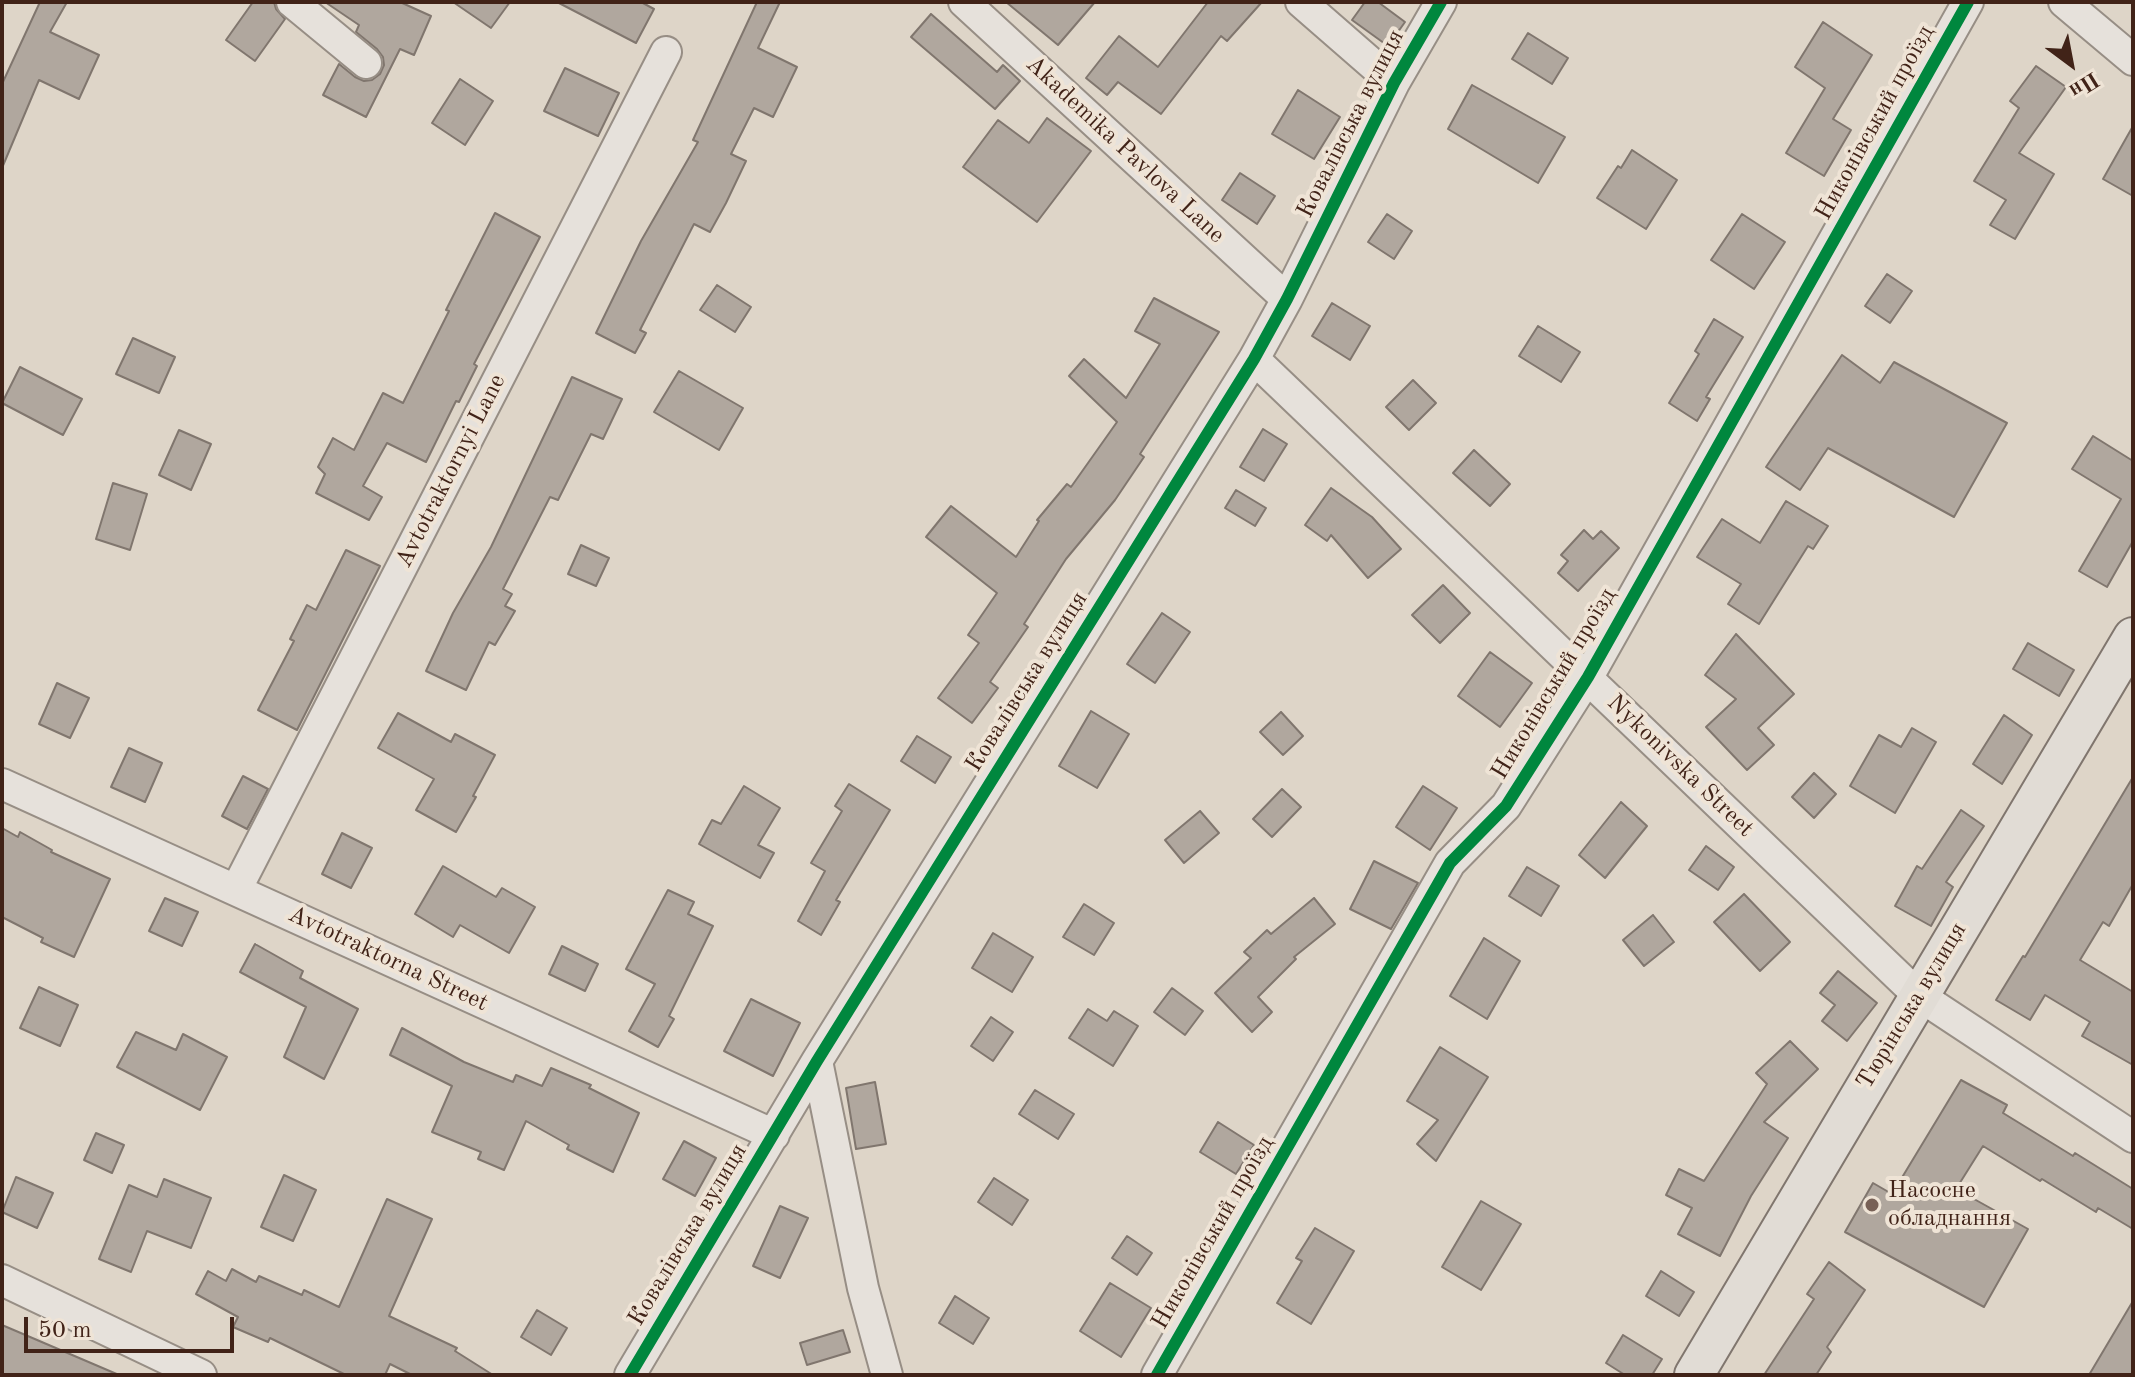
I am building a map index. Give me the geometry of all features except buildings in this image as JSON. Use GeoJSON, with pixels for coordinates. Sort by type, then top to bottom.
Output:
{"type":"FeatureCollection","features":[{"type":"Feature","properties":{"kind":"main road","name":"Тюрінська вулиця"},"geometry":{"type":"LineString","coordinates":[[1694,1375],[2133,637]]}},
{"type":"Feature","properties":{"kind":"street"},"geometry":{"type":"LineString","coordinates":[[292,2],[366,63]]}},
{"type":"Feature","properties":{"kind":"street","name":"Akademika Pavlova Lane"},"geometry":{"type":"LineString","coordinates":[[964,2],[1287,299]]}},
{"type":"Feature","properties":{"kind":"street"},"geometry":{"type":"LineString","coordinates":[[1301,2],[1394,83]]}},
{"type":"Feature","properties":{"kind":"street","name":"Ковалівська вулиця"},"geometry":{"type":"LineString","coordinates":[[630,1375],[664,1313],[817,1061],[1254,359],[1394,83],[1441,2]]}},
{"type":"Feature","properties":{"kind":"street","name":"Никонівський проїзд"},"geometry":{"type":"LineString","coordinates":[[1157,1375],[1450,863],[1506,806],[1588,677],[1968,2]]}},
{"type":"Feature","properties":{"kind":"street"},"geometry":{"type":"LineString","coordinates":[[2064,2],[2133,60]]}},
{"type":"Feature","properties":{"kind":"street","name":"Avtotraktornyi Lane"},"geometry":{"type":"LineString","coordinates":[[236,890],[666,52]]}},
{"type":"Feature","properties":{"kind":"street","name":"Nykonivska Street"},"geometry":{"type":"LineString","coordinates":[[1254,359],[1918,995],[2133,1137]]}},
{"type":"Feature","properties":{"kind":"street","name":"Avtotraktorna Street"},"geometry":{"type":"LineString","coordinates":[[2,784],[774,1135]]}},
{"type":"Feature","properties":{"kind":"street"},"geometry":{"type":"LineString","coordinates":[[817,1061],[863,1288],[887,1375]]}},
{"type":"Feature","properties":{"kind":"street"},"geometry":{"type":"LineString","coordinates":[[2,1280],[201,1375]]}},
{"type":"Feature","properties":{"kind":"cycle path"},"geometry":{"type":"LineString","coordinates":[[630,1375],[817,1061],[1254,359],[1394,83],[1441,2]]}},
{"type":"Feature","properties":{"kind":"cycle path"},"geometry":{"type":"LineString","coordinates":[[1157,1375],[1450,863],[1506,806],[1588,677],[1968,2]]}},
{"type":"Feature","properties":{"kind":"place","name":"Насосне обладнання"},"geometry":{"type":"Point","coordinates":[1872,1205]}}]}
